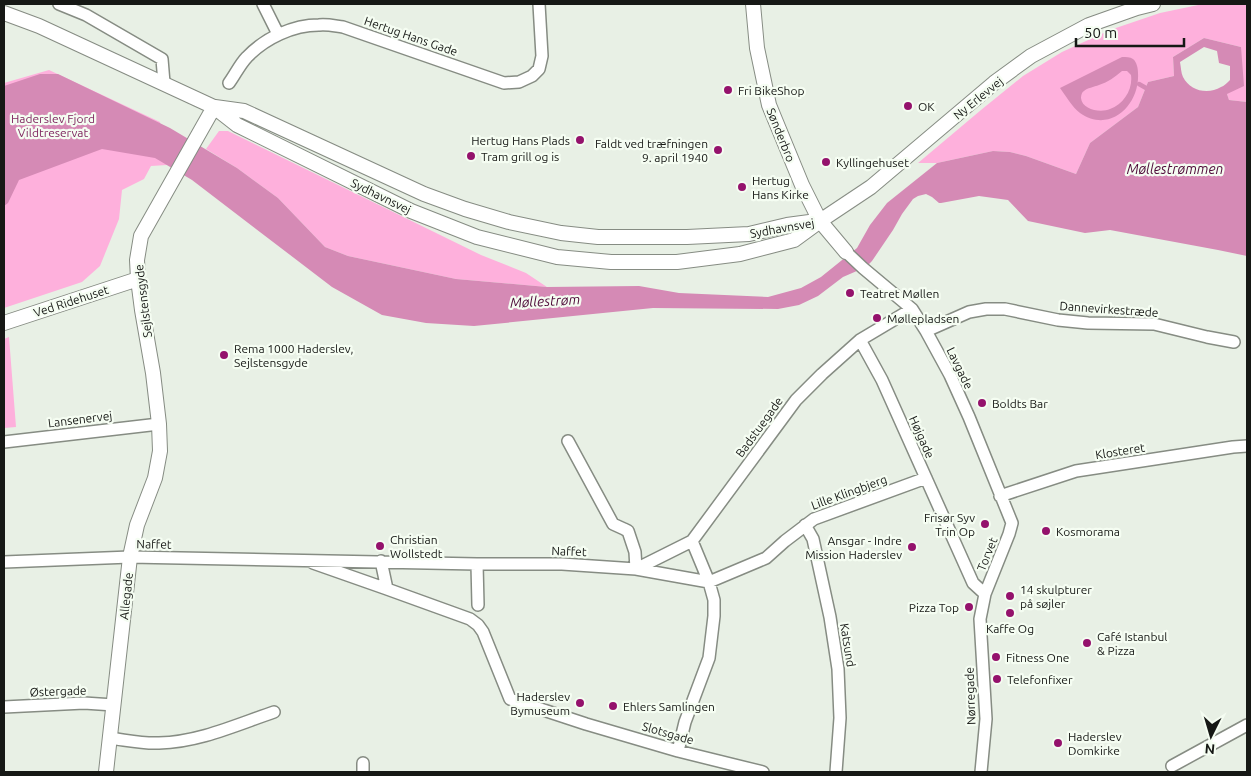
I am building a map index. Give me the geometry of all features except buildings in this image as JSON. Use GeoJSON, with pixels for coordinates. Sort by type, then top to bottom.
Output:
{"type":"FeatureCollection","features":[{"type":"Feature","properties":{"kind":"street"},"geometry":{"type":"LineString","coordinates":[[59,4],[86,15],[162,59],[164,83]]}},
{"type":"Feature","properties":{"kind":"street"},"geometry":{"type":"LineString","coordinates":[[263,4],[278,34]]}},
{"type":"Feature","properties":{"kind":"street","name":"Hertug Hans Gade"},"geometry":{"type":"LineString","coordinates":[[230,83],[246,58],[278,34],[298,28],[319,25],[343,27],[504,83],[519,82],[532,76],[539,69],[542,56],[539,4]]}},
{"type":"Feature","properties":{"kind":"street","name":"Sønderbro"},"geometry":{"type":"LineString","coordinates":[[753,4],[757,48],[769,105],[802,185],[820,221],[846,252]]}},
{"type":"Feature","properties":{"kind":"street","name":"Ny Erlevvej"},"geometry":{"type":"LineString","coordinates":[[820,221],[871,187],[994,83],[1032,56],[1089,25],[1152,4]]}},
{"type":"Feature","properties":{"kind":"street","name":"Sydhavnsvej"},"geometry":{"type":"LineString","coordinates":[[4,13],[39,26],[214,106],[238,125],[411,211],[477,237],[557,257],[611,262],[677,262],[740,254],[794,240],[820,221]]}},
{"type":"Feature","properties":{"kind":"street","name":"Sydhavnsvej"},"geometry":{"type":"LineString","coordinates":[[214,106],[244,111],[424,194],[509,222],[561,233],[598,237],[696,237],[749,234],[787,225],[820,221]]}},
{"type":"Feature","properties":{"kind":"street","name":"Sejlstensgyde"},"geometry":{"type":"LineString","coordinates":[[159,424],[153,373],[142,310],[137,260],[142,236],[214,106]]}},
{"type":"Feature","properties":{"kind":"street","name":"Lavgade"},"geometry":{"type":"LineString","coordinates":[[846,252],[912,309],[926,331],[950,375],[969,417],[1012,523]]}},
{"type":"Feature","properties":{"kind":"street","name":"Ved Ridehuset"},"geometry":{"type":"LineString","coordinates":[[4,323],[138,279]]}},
{"type":"Feature","properties":{"kind":"street"},"geometry":{"type":"LineString","coordinates":[[860,340],[912,309]]}},
{"type":"Feature","properties":{"kind":"street","name":"Dannevirkestræde"},"geometry":{"type":"LineString","coordinates":[[926,331],[969,312],[986,309],[1005,309],[1058,320],[1154,324],[1234,342]]}},
{"type":"Feature","properties":{"kind":"street","name":"Højgade"},"geometry":{"type":"LineString","coordinates":[[860,340],[882,380],[956,546]]}},
{"type":"Feature","properties":{"kind":"street","name":"Badstuegade"},"geometry":{"type":"LineString","coordinates":[[692,541],[796,400],[860,340]]}},
{"type":"Feature","properties":{"kind":"street","name":"Lansenervej"},"geometry":{"type":"LineString","coordinates":[[4,442],[159,424]]}},
{"type":"Feature","properties":{"kind":"street","name":"Allegade"},"geometry":{"type":"LineString","coordinates":[[106,772],[130,557],[137,525],[155,478],[160,451],[159,424]]}},
{"type":"Feature","properties":{"kind":"street"},"geometry":{"type":"LineString","coordinates":[[568,441],[613,524],[624,528],[628,532],[635,552],[636,569],[692,541],[709,582],[714,600],[709,658],[685,722],[678,751]]}},
{"type":"Feature","properties":{"kind":"street","name":"Klosteret"},"geometry":{"type":"LineString","coordinates":[[1000,496],[1076,471],[1247,446]]}},
{"type":"Feature","properties":{"kind":"street","name":"Lille Klingbjerg"},"geometry":{"type":"LineString","coordinates":[[709,582],[766,558],[814,519],[926,478]]}},
{"type":"Feature","properties":{"kind":"street","name":"Torvet"},"geometry":{"type":"LineString","coordinates":[[980,619],[985,594],[1012,523]]}},
{"type":"Feature","properties":{"kind":"street","name":"Katsund"},"geometry":{"type":"LineString","coordinates":[[805,525],[813,539],[830,617],[838,669],[840,718],[836,772]]}},
{"type":"Feature","properties":{"kind":"street","name":"Torvet"},"geometry":{"type":"LineString","coordinates":[[956,546],[973,583],[985,594]]}},
{"type":"Feature","properties":{"kind":"street","name":"Naffet"},"geometry":{"type":"LineString","coordinates":[[4,562],[130,557],[562,564],[636,569],[709,582]]}},
{"type":"Feature","properties":{"kind":"street","name":"Naffet"},"geometry":{"type":"LineString","coordinates":[[305,560],[470,619],[478,625],[482,632],[510,698]]}},
{"type":"Feature","properties":{"kind":"street"},"geometry":{"type":"LineString","coordinates":[[381,561],[387,589]]}},
{"type":"Feature","properties":{"kind":"street"},"geometry":{"type":"LineString","coordinates":[[477,564],[478,605]]}},
{"type":"Feature","properties":{"kind":"street","name":"Nørregade"},"geometry":{"type":"LineString","coordinates":[[980,619],[986,719],[981,772]]}},
{"type":"Feature","properties":{"kind":"street","name":"Slotsgade"},"geometry":{"type":"LineString","coordinates":[[510,698],[586,724],[678,751],[763,772]]}},
{"type":"Feature","properties":{"kind":"street","name":"Østergade"},"geometry":{"type":"LineString","coordinates":[[4,708],[84,703],[114,705]]}},
{"type":"Feature","properties":{"kind":"street"},"geometry":{"type":"LineString","coordinates":[[110,738],[158,743],[184,740],[209,735],[274,712]]}},
{"type":"Feature","properties":{"kind":"street"},"geometry":{"type":"LineString","coordinates":[[1172,766],[1247,725]]}},
{"type":"Feature","properties":{"kind":"green space"},"geometry":{"type":"Polygon","coordinates":[[[1203,4],[1247,4],[1247,102],[1229,100],[1227,94],[1241,47],[1204,38],[1173,57],[1174,76],[1148,82],[1138,107],[1090,143],[1076,174],[1010,152],[993,151],[937,163],[918,163],[1023,76],[1062,52],[1110,30],[1160,13],[1203,4]]]}},
{"type":"Feature","properties":{"kind":"green space","name":"Haderslev Fjord Vildtreservat"},"geometry":{"type":"Polygon","coordinates":[[[49,70],[160,122],[167,165],[151,166],[144,179],[122,190],[119,219],[100,266],[82,282],[4,308],[4,83],[49,70]]]}},
{"type":"Feature","properties":{"kind":"green space"},"geometry":{"type":"Polygon","coordinates":[[[219,131],[228,131],[481,255],[526,273],[547,287],[456,279],[348,256],[325,247],[278,198],[237,168],[206,149],[219,131]]]}},
{"type":"Feature","properties":{"kind":"green space"},"geometry":{"type":"Polygon","coordinates":[[[9,337],[16,427],[4,428],[4,339],[9,337]]]}},
{"type":"Feature","properties":{"kind":"water","name":"Møllestrømmen"},"geometry":{"type":"Polygon","coordinates":[[[1204,38],[1241,47],[1244,86],[1227,94],[1229,100],[1247,102],[1247,256],[1110,230],[1085,233],[1028,221],[1008,200],[979,196],[939,203],[926,194],[913,199],[872,261],[866,267],[843,277],[818,296],[799,305],[778,309],[653,308],[474,326],[426,323],[382,315],[332,287],[192,180],[155,158],[102,149],[19,180],[8,203],[4,206],[4,86],[40,74],[58,74],[170,128],[237,168],[278,198],[325,247],[348,256],[456,279],[547,287],[639,286],[679,293],[768,297],[801,288],[821,277],[857,248],[870,225],[887,203],[937,163],[993,151],[1010,152],[1076,174],[1090,143],[1138,107],[1148,82],[1174,76],[1173,57],[1204,38]],[[1204,47],[1180,62],[1183,77],[1190,86],[1200,90],[1211,91],[1222,87],[1230,80],[1230,66],[1219,63],[1217,51],[1204,47]]]}},
{"type":"Feature","properties":{"kind":"water"},"geometry":{"type":"Polygon","coordinates":[[[1122,57],[1133,59],[1137,66],[1137,85],[1134,96],[1121,113],[1112,118],[1102,120],[1091,119],[1080,113],[1060,88],[1122,57]],[[1122,71],[1105,82],[1085,90],[1081,95],[1082,102],[1092,110],[1106,110],[1115,107],[1123,100],[1131,86],[1131,75],[1127,71],[1122,71]]]}},
{"type":"Feature","properties":{"kind":"waterway"},"geometry":{"type":"LineString","coordinates":[[1139,84],[1146,88]]}},
{"type":"Feature","properties":{"kind":"place","name":"Fri BikeShop"},"geometry":{"type":"Point","coordinates":[728,90]}},
{"type":"Feature","properties":{"kind":"place","name":"OK"},"geometry":{"type":"Point","coordinates":[908,106]}},
{"type":"Feature","properties":{"kind":"place","name":"Hertug Hans Plads"},"geometry":{"type":"Point","coordinates":[580,140]}},
{"type":"Feature","properties":{"kind":"place","name":"Faldt ved træfningen 9. april 1940"},"geometry":{"type":"Point","coordinates":[718,150]}},
{"type":"Feature","properties":{"kind":"place","name":"Tram grill og is"},"geometry":{"type":"Point","coordinates":[471,156]}},
{"type":"Feature","properties":{"kind":"place","name":"Kyllingehuset"},"geometry":{"type":"Point","coordinates":[826,162]}},
{"type":"Feature","properties":{"kind":"place","name":"Hertug Hans Kirke"},"geometry":{"type":"Point","coordinates":[742,187]}},
{"type":"Feature","properties":{"kind":"place","name":"Teatret Møllen"},"geometry":{"type":"Point","coordinates":[850,293]}},
{"type":"Feature","properties":{"kind":"place","name":"Møllepladsen"},"geometry":{"type":"Point","coordinates":[877,318]}},
{"type":"Feature","properties":{"kind":"place","name":"Rema 1000 Haderslev, Sejlstensgyde"},"geometry":{"type":"Point","coordinates":[224,355]}},
{"type":"Feature","properties":{"kind":"place","name":"Boldts Bar"},"geometry":{"type":"Point","coordinates":[982,403]}},
{"type":"Feature","properties":{"kind":"place","name":"Frisør Syv Trin Op"},"geometry":{"type":"Point","coordinates":[985,524]}},
{"type":"Feature","properties":{"kind":"place","name":"Kosmorama"},"geometry":{"type":"Point","coordinates":[1046,531]}},
{"type":"Feature","properties":{"kind":"place","name":"Christian Wollstedt"},"geometry":{"type":"Point","coordinates":[380,546]}},
{"type":"Feature","properties":{"kind":"place","name":"Ansgar - Indre Mission Haderslev"},"geometry":{"type":"Point","coordinates":[912,547]}},
{"type":"Feature","properties":{"kind":"place","name":"14 skulpturer på søjler"},"geometry":{"type":"Point","coordinates":[1010,596]}},
{"type":"Feature","properties":{"kind":"place","name":"Pizza Top"},"geometry":{"type":"Point","coordinates":[969,607]}},
{"type":"Feature","properties":{"kind":"place","name":"Kaffe Og"},"geometry":{"type":"Point","coordinates":[1010,613]}},
{"type":"Feature","properties":{"kind":"place","name":"Café Istanbul & Pizza"},"geometry":{"type":"Point","coordinates":[1087,643]}},
{"type":"Feature","properties":{"kind":"place","name":"Fitness One"},"geometry":{"type":"Point","coordinates":[996,657]}},
{"type":"Feature","properties":{"kind":"place","name":"Telefonfixer"},"geometry":{"type":"Point","coordinates":[997,679]}},
{"type":"Feature","properties":{"kind":"place","name":"Haderslev Bymuseum"},"geometry":{"type":"Point","coordinates":[580,703]}},
{"type":"Feature","properties":{"kind":"place","name":"Ehlers Samlingen"},"geometry":{"type":"Point","coordinates":[613,706]}},
{"type":"Feature","properties":{"kind":"place","name":"Haderslev Domkirke"},"geometry":{"type":"Point","coordinates":[1058,743]}},
{"type":"Feature","properties":{"kind":"water label","name":"Møllestrøm"},"geometry":{"type":"Point","coordinates":[545,301]}}]}
